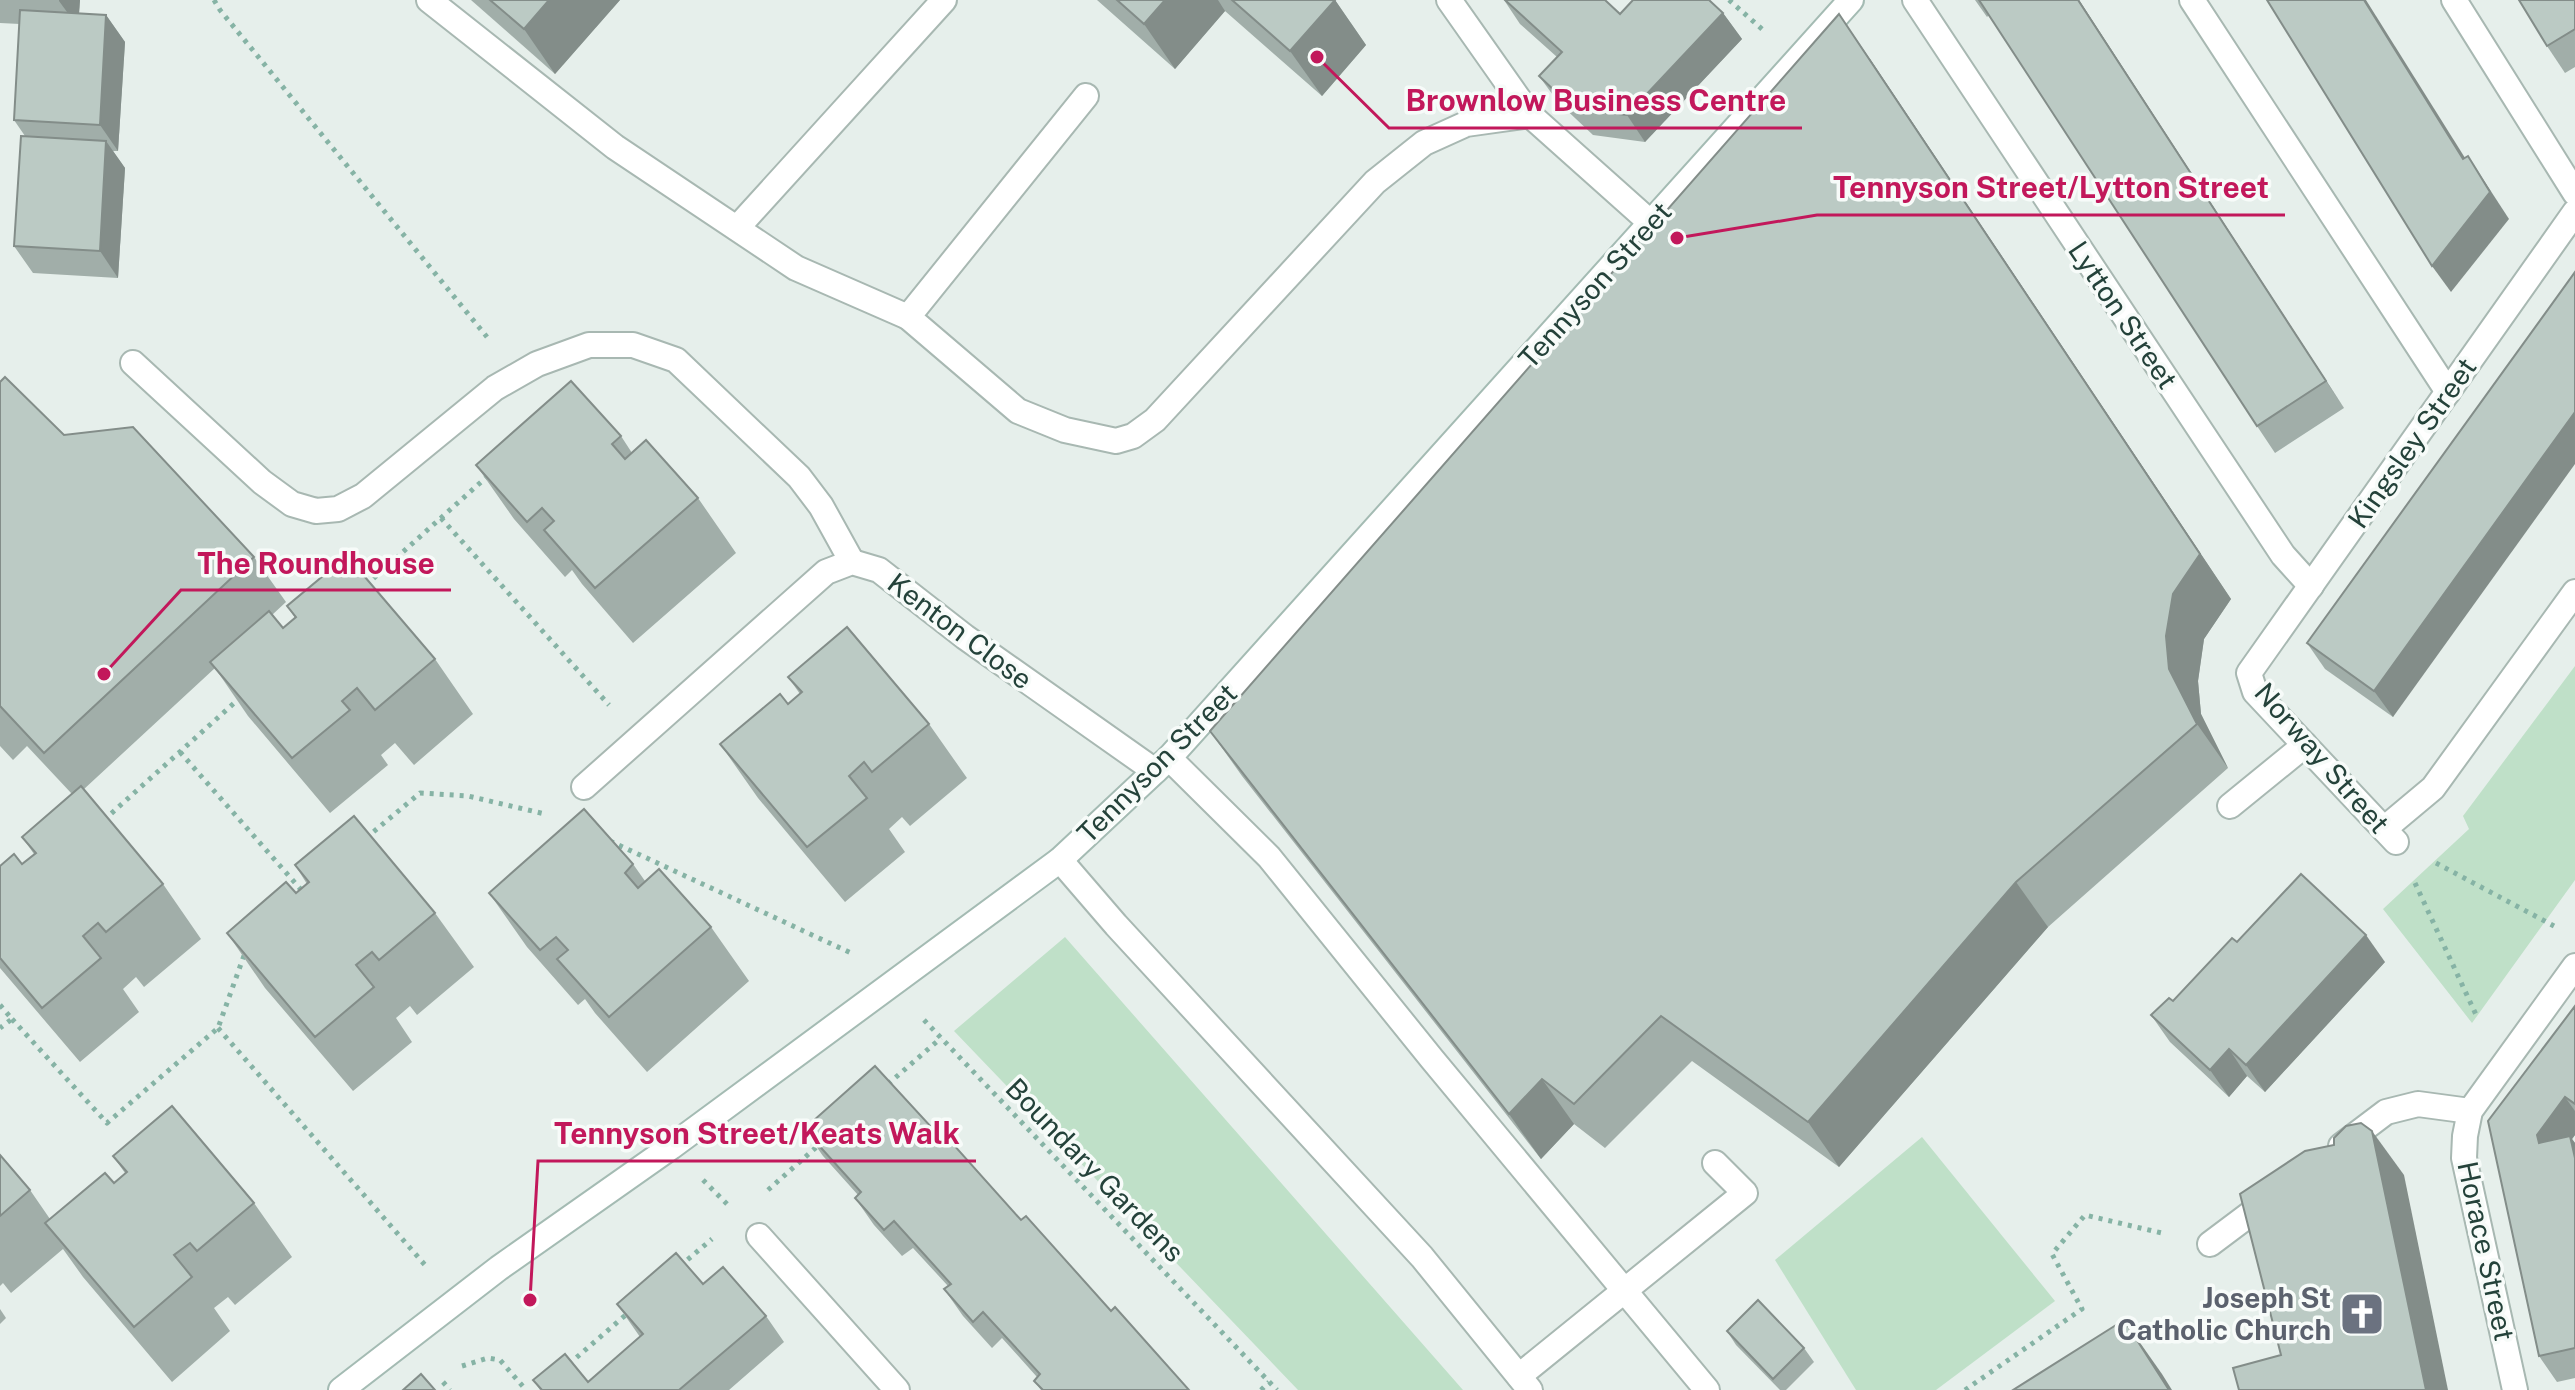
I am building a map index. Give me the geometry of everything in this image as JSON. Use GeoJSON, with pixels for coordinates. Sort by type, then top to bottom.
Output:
{"type":"FeatureCollection","features":[{"type":"Feature","properties":{"kind":"street"},"geometry":{"type":"LineString","coordinates":[[429,0],[615,147],[796,268],[908,317],[1018,411],[1065,430],[1116,441],[1133,436],[1155,420],[1375,182],[1424,143],[1466,124],[1530,115]]}},
{"type":"Feature","properties":{"kind":"street"},"geometry":{"type":"LineString","coordinates":[[737,228],[944,0]]}},
{"type":"Feature","properties":{"kind":"street"},"geometry":{"type":"LineString","coordinates":[[1449,0],[1530,115],[1651,223]]}},
{"type":"Feature","properties":{"kind":"street","name":"Tennyson Street"},"geometry":{"type":"LineString","coordinates":[[341,1390],[456,1301],[671,1147],[1060,860],[1162,765],[1850,0]]}},
{"type":"Feature","properties":{"kind":"street","name":"Lytton Street"},"geometry":{"type":"LineString","coordinates":[[1915,0],[2283,555],[2311,586]]}},
{"type":"Feature","properties":{"kind":"street"},"geometry":{"type":"LineString","coordinates":[[2192,0],[2448,392]]}},
{"type":"Feature","properties":{"kind":"street"},"geometry":{"type":"LineString","coordinates":[[2454,0],[2575,193]]}},
{"type":"Feature","properties":{"kind":"street"},"geometry":{"type":"LineString","coordinates":[[908,317],[1086,96]]}},
{"type":"Feature","properties":{"kind":"street","name":"Kingsley Street"},"geometry":{"type":"LineString","coordinates":[[2249,673],[2575,212]]}},
{"type":"Feature","properties":{"kind":"street"},"geometry":{"type":"LineString","coordinates":[[133,363],[262,482],[292,504],[316,511],[338,509],[363,496],[495,388],[537,364],[589,345],[633,345],[676,360],[799,477],[821,506],[852,562]]}},
{"type":"Feature","properties":{"kind":"street","name":"Kenton Close"},"geometry":{"type":"LineString","coordinates":[[584,787],[826,572],[852,562],[879,570],[965,637],[1162,765],[1269,857],[1707,1390]]}},
{"type":"Feature","properties":{"kind":"street"},"geometry":{"type":"LineString","coordinates":[[2390,836],[2433,788],[2575,592]]}},
{"type":"Feature","properties":{"kind":"street","name":"Norway Street"},"geometry":{"type":"LineString","coordinates":[[2249,673],[2255,692],[2390,836]]}},
{"type":"Feature","properties":{"kind":"street"},"geometry":{"type":"LineString","coordinates":[[2230,806],[2305,745]]}},
{"type":"Feature","properties":{"kind":"street"},"geometry":{"type":"LineString","coordinates":[[1060,860],[1116,925],[1422,1257],[1525,1383],[1623,1291],[1745,1193],[1715,1163]]}},
{"type":"Feature","properties":{"kind":"street"},"geometry":{"type":"LineString","coordinates":[[2323,1159],[2386,1112],[2418,1104],[2470,1111],[2575,966]]}},
{"type":"Feature","properties":{"kind":"street","name":"Horace Street"},"geometry":{"type":"LineString","coordinates":[[2470,1111],[2464,1158],[2515,1390]]}},
{"type":"Feature","properties":{"kind":"street"},"geometry":{"type":"LineString","coordinates":[[2210,1244],[2285,1187]]}},
{"type":"Feature","properties":{"kind":"street"},"geometry":{"type":"LineString","coordinates":[[759,1236],[897,1390]]}},
{"type":"Feature","properties":{"kind":"path"},"geometry":{"type":"LineString","coordinates":[[214,0],[518,375]]}},
{"type":"Feature","properties":{"kind":"path"},"geometry":{"type":"LineString","coordinates":[[358,592],[498,467]]}},
{"type":"Feature","properties":{"kind":"path"},"geometry":{"type":"LineString","coordinates":[[441,518],[639,738]]}},
{"type":"Feature","properties":{"kind":"path"},"geometry":{"type":"LineString","coordinates":[[99,824],[251,688]]}},
{"type":"Feature","properties":{"kind":"path"},"geometry":{"type":"LineString","coordinates":[[180,752],[303,892]]}},
{"type":"Feature","properties":{"kind":"path"},"geometry":{"type":"LineString","coordinates":[[361,843],[420,793],[468,796],[545,814]]}},
{"type":"Feature","properties":{"kind":"path"},"geometry":{"type":"LineString","coordinates":[[2390,836],[2561,929]]}},
{"type":"Feature","properties":{"kind":"path"},"geometry":{"type":"LineString","coordinates":[[2390,836],[2501,1070]]}},
{"type":"Feature","properties":{"kind":"path"},"geometry":{"type":"LineString","coordinates":[[603,838],[897,981]]}},
{"type":"Feature","properties":{"kind":"path"},"geometry":{"type":"LineString","coordinates":[[293,901],[315,882]]}},
{"type":"Feature","properties":{"kind":"path"},"geometry":{"type":"LineString","coordinates":[[0,1005],[107,1123],[218,1028],[246,949]]}},
{"type":"Feature","properties":{"kind":"path","name":"Boundary Gardens"},"geometry":{"type":"LineString","coordinates":[[897,981],[1277,1390]]}},
{"type":"Feature","properties":{"kind":"path"},"geometry":{"type":"LineString","coordinates":[[0,1028],[12,1019]]}},
{"type":"Feature","properties":{"kind":"path"},"geometry":{"type":"LineString","coordinates":[[218,1028],[456,1301]]}},
{"type":"Feature","properties":{"kind":"path"},"geometry":{"type":"LineString","coordinates":[[671,1147],[759,1236]]}},
{"type":"Feature","properties":{"kind":"path"},"geometry":{"type":"LineString","coordinates":[[1965,1390],[2082,1309],[2052,1254],[2085,1215],[2210,1244]]}},
{"type":"Feature","properties":{"kind":"path"},"geometry":{"type":"LineString","coordinates":[[462,1366],[488,1358],[500,1360],[526,1390]]}},
{"type":"Feature","properties":{"kind":"path"},"geometry":{"type":"LineString","coordinates":[[443,1382],[450,1390]]}},
{"type":"Feature","properties":{"kind":"path"},"geometry":{"type":"LineString","coordinates":[[1261,1390],[1269,1382]]}},
{"type":"Feature","properties":{"kind":"green space"},"geometry":{"type":"Polygon","coordinates":[[[2575,666],[2575,880],[2472,1023],[2383,909],[2469,829],[2463,816],[2575,666]]]}},
{"type":"Feature","properties":{"kind":"green space"},"geometry":{"type":"Polygon","coordinates":[[[1065,937],[1463,1390],[1298,1390],[954,1031],[1065,937]]]}},
{"type":"Feature","properties":{"kind":"green space"},"geometry":{"type":"Polygon","coordinates":[[[1922,1137],[2055,1301],[1936,1390],[1856,1390],[1775,1260],[1922,1137]]]}},
{"type":"Feature","properties":{"kind":"building"},"geometry":{"type":"Polygon","coordinates":[[[490,0],[549,0],[524,29],[490,0]]]}},
{"type":"Feature","properties":{"kind":"building"},"geometry":{"type":"Polygon","coordinates":[[[1117,0],[1165,0],[1144,24],[1117,0]]]}},
{"type":"Feature","properties":{"kind":"building"},"geometry":{"type":"Polygon","coordinates":[[[1232,0],[1335,0],[1290,51],[1232,0]]]}},
{"type":"Feature","properties":{"kind":"building"},"geometry":{"type":"Polygon","coordinates":[[[1505,0],[1605,0],[1620,14],[1633,0],[1709,0],[1723,13],[1627,115],[1574,109],[1539,76],[1562,52],[1505,0]]]}},
{"type":"Feature","properties":{"kind":"building"},"geometry":{"type":"Polygon","coordinates":[[[1979,0],[2078,0],[2326,381],[2257,426],[1979,0]]]}},
{"type":"Feature","properties":{"kind":"building"},"geometry":{"type":"Polygon","coordinates":[[[2267,0],[2364,0],[2463,159],[2468,156],[2490,192],[2432,266],[2267,0]]]}},
{"type":"Feature","properties":{"kind":"building"},"geometry":{"type":"Polygon","coordinates":[[[2519,0],[2575,0],[2575,29],[2547,46],[2519,0]]]}},
{"type":"Feature","properties":{"kind":"building"},"geometry":{"type":"Polygon","coordinates":[[[20,10],[106,15],[100,125],[14,120],[20,10]]]}},
{"type":"Feature","properties":{"kind":"building"},"geometry":{"type":"Polygon","coordinates":[[[1839,14],[2200,554],[2173,594],[2166,636],[2169,669],[2197,724],[2016,882],[1808,1122],[1661,1016],[1574,1104],[1542,1079],[1509,1114],[1210,731],[1839,14]]]}},
{"type":"Feature","properties":{"kind":"building"},"geometry":{"type":"Polygon","coordinates":[[[21,136],[106,141],[100,251],[14,246],[21,136]]]}},
{"type":"Feature","properties":{"kind":"building"},"geometry":{"type":"Polygon","coordinates":[[[2575,272],[2575,412],[2374,691],[2307,643],[2575,272]]]}},
{"type":"Feature","properties":{"kind":"building"},"geometry":{"type":"Polygon","coordinates":[[[5,377],[64,435],[133,427],[254,557],[44,753],[0,706],[0,382],[5,377]]]}},
{"type":"Feature","properties":{"kind":"building"},"geometry":{"type":"Polygon","coordinates":[[[571,381],[621,436],[612,444],[625,459],[646,440],[698,498],[595,588],[544,530],[554,521],[542,508],[527,522],[476,465],[571,381]]]}},
{"type":"Feature","properties":{"kind":"building"},"geometry":{"type":"Polygon","coordinates":[[[347,556],[435,659],[375,710],[357,688],[342,701],[350,710],[292,758],[210,662],[269,611],[283,628],[296,617],[287,606],[347,556]]]}},
{"type":"Feature","properties":{"kind":"building"},"geometry":{"type":"Polygon","coordinates":[[[847,627],[929,724],[872,772],[864,762],[849,776],[867,798],[807,847],[720,744],[780,694],[788,704],[802,692],[788,677],[847,627]]]}},
{"type":"Feature","properties":{"kind":"building"},"geometry":{"type":"Polygon","coordinates":[[[81,786],[163,884],[106,932],[98,923],[83,936],[101,958],[42,1008],[0,958],[0,866],[14,854],[22,864],[36,853],[22,837],[81,786]]]}},
{"type":"Feature","properties":{"kind":"building"},"geometry":{"type":"Polygon","coordinates":[[[584,809],[633,864],[625,873],[638,888],[659,869],[711,927],[609,1017],[557,959],[568,950],[556,937],[540,950],[489,893],[584,809]]]}},
{"type":"Feature","properties":{"kind":"building"},"geometry":{"type":"Polygon","coordinates":[[[354,816],[435,913],[379,960],[372,952],[356,965],[374,987],[315,1037],[227,933],[286,882],[296,893],[309,882],[295,865],[354,816]]]}},
{"type":"Feature","properties":{"kind":"building"},"geometry":{"type":"Polygon","coordinates":[[[2301,874],[2366,935],[2246,1065],[2229,1049],[2210,1070],[2151,1015],[2169,998],[2173,1001],[2232,938],[2237,942],[2301,874]]]}},
{"type":"Feature","properties":{"kind":"building"},"geometry":{"type":"Polygon","coordinates":[[[2575,1006],[2575,1104],[2565,1097],[2537,1135],[2539,1143],[2570,1136],[2575,1158],[2575,1348],[2539,1356],[2488,1121],[2575,1006]]]}},
{"type":"Feature","properties":{"kind":"building"},"geometry":{"type":"Polygon","coordinates":[[[875,1066],[932,1128],[936,1125],[1021,1220],[1026,1216],[1111,1311],[1115,1307],[1189,1390],[1043,1390],[1034,1381],[1040,1374],[983,1312],[973,1322],[944,1289],[951,1284],[894,1221],[884,1230],[855,1198],[861,1192],[804,1129],[875,1066]]]}},
{"type":"Feature","properties":{"kind":"building"},"geometry":{"type":"Polygon","coordinates":[[[172,1106],[254,1203],[197,1251],[190,1243],[174,1255],[192,1277],[134,1327],[45,1223],[105,1173],[114,1183],[127,1172],[113,1156],[172,1106]]]}},
{"type":"Feature","properties":{"kind":"building","name":"Joseph St Catholic Church"},"geometry":{"type":"Polygon","coordinates":[[[2361,1123],[2372,1131],[2426,1390],[2239,1390],[2233,1368],[2281,1355],[2240,1194],[2305,1151],[2334,1145],[2334,1138],[2346,1126],[2361,1123]]]}},
{"type":"Feature","properties":{"kind":"building"},"geometry":{"type":"Polygon","coordinates":[[[0,1155],[30,1190],[0,1216],[0,1155]]]}},
{"type":"Feature","properties":{"kind":"building"},"geometry":{"type":"Polygon","coordinates":[[[676,1253],[703,1284],[723,1267],[766,1316],[679,1390],[542,1390],[533,1380],[565,1354],[588,1382],[643,1334],[617,1304],[676,1253]]]}},
{"type":"Feature","properties":{"kind":"building"},"geometry":{"type":"Polygon","coordinates":[[[1758,1300],[1804,1348],[1773,1379],[1727,1331],[1758,1300]]]}},
{"type":"Feature","properties":{"kind":"building"},"geometry":{"type":"Polygon","coordinates":[[[2124,1320],[2169,1390],[2013,1390],[2124,1320]]]}},
{"type":"Feature","properties":{"kind":"building"},"geometry":{"type":"Polygon","coordinates":[[[421,1374],[435,1390],[403,1390],[421,1374]]]}},
{"type":"Feature","properties":{"kind":"place","name":"Brownlow Business Centre"},"geometry":{"type":"Point","coordinates":[1317,57]}},
{"type":"Feature","properties":{"kind":"place","name":"Tennyson Street/Lytton Street"},"geometry":{"type":"Point","coordinates":[1677,238]}},
{"type":"Feature","properties":{"kind":"place","name":"The Roundhouse"},"geometry":{"type":"Point","coordinates":[104,674]}},
{"type":"Feature","properties":{"kind":"place","name":"Tennyson Street/Keats Walk"},"geometry":{"type":"Point","coordinates":[530,1300]}},
{"type":"Feature","properties":{"kind":"place","name":"Joseph St Catholic Church"},"geometry":{"type":"Point","coordinates":[2362,1314]}}]}
